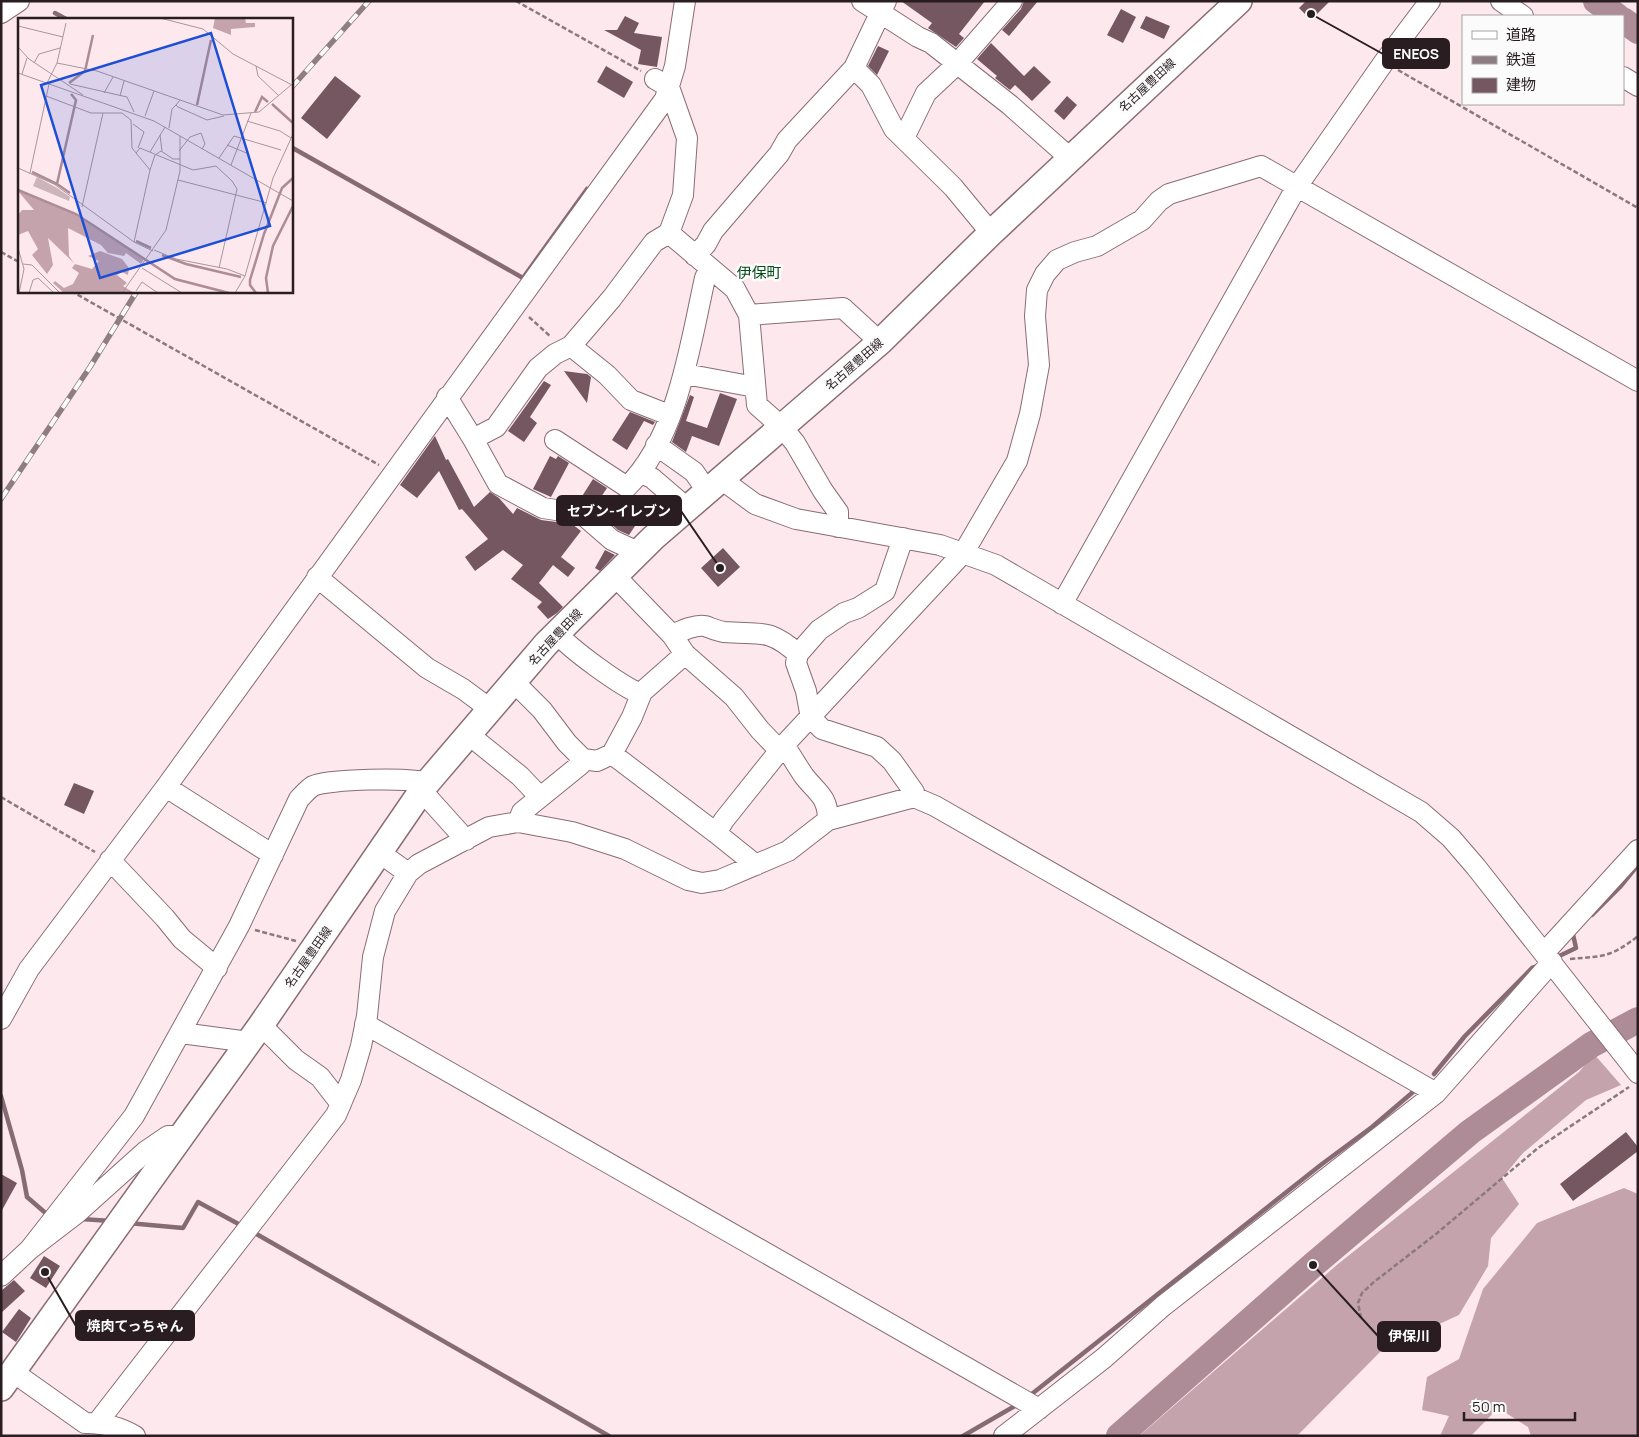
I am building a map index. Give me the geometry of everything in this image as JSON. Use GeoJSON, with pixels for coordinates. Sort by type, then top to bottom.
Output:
{"type":"FeatureCollection","features":[{"type":"Feature","properties":{"kind":"main road","name":"名古屋豊田線"},"geometry":{"type":"LineString","coordinates":[[5,1382],[255,1033],[424,787],[557,633],[614,575],[686,508],[880,342],[991,233],[1239,1]]}},
{"type":"Feature","properties":{"kind":"street"},"geometry":{"type":"LineString","coordinates":[[1,13],[19,1]]}},
{"type":"Feature","properties":{"kind":"street"},"geometry":{"type":"LineString","coordinates":[[1,1018],[30,969],[166,787],[447,397],[665,99],[663,83],[675,66],[685,1]]}},
{"type":"Feature","properties":{"kind":"street"},"geometry":{"type":"LineString","coordinates":[[862,1],[883,7],[932,43],[1010,105],[1070,158]]}},
{"type":"Feature","properties":{"kind":"street"},"geometry":{"type":"LineString","coordinates":[[904,138],[926,93],[957,64],[1012,1]]}},
{"type":"Feature","properties":{"kind":"street"},"geometry":{"type":"LineString","coordinates":[[1062,604],[1296,188],[1384,62],[1430,1]]}},
{"type":"Feature","properties":{"kind":"street"},"geometry":{"type":"LineString","coordinates":[[1501,1],[1522,15]]}},
{"type":"Feature","properties":{"kind":"street"},"geometry":{"type":"LineString","coordinates":[[555,440],[627,487],[641,473],[656,445],[685,374],[705,278],[702,262],[706,244],[713,231],[779,154],[787,140],[854,68],[883,7]]}},
{"type":"Feature","properties":{"kind":"street"},"geometry":{"type":"LineString","coordinates":[[854,68],[871,85],[894,129],[953,187],[991,233]]}},
{"type":"Feature","properties":{"kind":"street"},"geometry":{"type":"LineString","coordinates":[[1624,78],[1638,86]]}},
{"type":"Feature","properties":{"kind":"street"},"geometry":{"type":"LineString","coordinates":[[472,439],[496,427],[538,368],[566,348],[597,317],[654,242],[669,233],[683,195],[687,138],[663,83]]}},
{"type":"Feature","properties":{"kind":"street"},"geometry":{"type":"LineString","coordinates":[[716,833],[724,820],[782,748],[812,718],[964,552],[1017,461],[1030,414],[1040,365],[1035,316],[1037,290],[1044,274],[1057,260],[1075,252],[1097,246],[1142,220],[1159,201],[1169,194],[1195,184],[1261,166],[1296,188],[1638,381]]}},
{"type":"Feature","properties":{"kind":"street"},"geometry":{"type":"LineString","coordinates":[[669,233],[735,289],[749,315],[757,405],[782,426],[795,443],[823,491],[838,512],[838,527]]}},
{"type":"Feature","properties":{"kind":"street"},"geometry":{"type":"LineString","coordinates":[[749,315],[843,308],[880,342]]}},
{"type":"Feature","properties":{"kind":"street"},"geometry":{"type":"LineString","coordinates":[[566,348],[607,375],[631,400],[669,415]]}},
{"type":"Feature","properties":{"kind":"street"},"geometry":{"type":"LineString","coordinates":[[685,374],[756,387]]}},
{"type":"Feature","properties":{"kind":"street"},"geometry":{"type":"LineString","coordinates":[[447,397],[498,484],[543,508],[582,514],[612,540],[638,552]]}},
{"type":"Feature","properties":{"kind":"street"},"geometry":{"type":"LineString","coordinates":[[656,445],[714,485],[771,512],[796,519],[904,538],[964,552],[996,566],[1421,812],[1450,838],[1476,867],[1553,963],[1635,1075]]}},
{"type":"Feature","properties":{"kind":"street"},"geometry":{"type":"LineString","coordinates":[[641,473],[652,478],[686,508]]}},
{"type":"Feature","properties":{"kind":"street"},"geometry":{"type":"LineString","coordinates":[[904,538],[885,591],[878,597],[844,613],[824,626],[798,654],[796,663],[806,691],[812,718],[822,729],[877,747],[892,761],[914,792],[914,797]]}},
{"type":"Feature","properties":{"kind":"street"},"geometry":{"type":"LineString","coordinates":[[614,575],[672,635],[685,654],[734,697],[760,730],[782,748],[818,790],[828,805],[828,820]]}},
{"type":"Feature","properties":{"kind":"street"},"geometry":{"type":"LineString","coordinates":[[317,578],[427,668],[463,689],[490,709]]}},
{"type":"Feature","properties":{"kind":"street"},"geometry":{"type":"LineString","coordinates":[[672,635],[702,625],[722,632],[771,634],[785,642],[798,654]]}},
{"type":"Feature","properties":{"kind":"street"},"geometry":{"type":"LineString","coordinates":[[557,633],[563,640],[596,665],[641,694]]}},
{"type":"Feature","properties":{"kind":"street"},"geometry":{"type":"LineString","coordinates":[[514,682],[542,710],[567,743],[583,759],[597,761],[612,754],[632,717],[641,694],[685,654]]}},
{"type":"Feature","properties":{"kind":"street"},"geometry":{"type":"LineString","coordinates":[[468,734],[520,776],[539,796]]}},
{"type":"Feature","properties":{"kind":"street"},"geometry":{"type":"LineString","coordinates":[[612,754],[756,864]]}},
{"type":"Feature","properties":{"kind":"street"},"geometry":{"type":"LineString","coordinates":[[518,822],[522,812],[539,796],[580,765],[583,759]]}},
{"type":"Feature","properties":{"kind":"street"},"geometry":{"type":"LineString","coordinates":[[63,1217],[129,1123],[181,1033],[239,926],[299,799],[314,786],[379,779],[419,779],[466,840]]}},
{"type":"Feature","properties":{"kind":"street"},"geometry":{"type":"LineString","coordinates":[[166,787],[273,855]]}},
{"type":"Feature","properties":{"kind":"street"},"geometry":{"type":"LineString","coordinates":[[97,1423],[336,1115],[351,1080],[365,1024],[372,957],[385,911],[408,873],[419,864],[489,828],[518,822],[572,832],[626,849],[680,876],[702,883],[720,880],[788,851],[828,820],[914,797],[935,806],[1436,1093]]}},
{"type":"Feature","properties":{"kind":"street"},"geometry":{"type":"LineString","coordinates":[[1004,1436],[1036,1407],[1104,1358],[1163,1306],[1436,1093],[1553,963],[1638,850]]}},
{"type":"Feature","properties":{"kind":"street"},"geometry":{"type":"LineString","coordinates":[[380,853],[408,873]]}},
{"type":"Feature","properties":{"kind":"street"},"geometry":{"type":"LineString","coordinates":[[110,860],[165,918],[182,939],[217,968]]}},
{"type":"Feature","properties":{"kind":"street"},"geometry":{"type":"LineString","coordinates":[[365,1024],[1036,1407]]}},
{"type":"Feature","properties":{"kind":"street"},"geometry":{"type":"LineString","coordinates":[[181,1033],[255,1033],[320,1077],[341,1104]]}},
{"type":"Feature","properties":{"kind":"street"},"geometry":{"type":"LineString","coordinates":[[1,1276],[63,1217],[146,1151],[168,1136],[182,1136]]}},
{"type":"Feature","properties":{"kind":"street"},"geometry":{"type":"LineString","coordinates":[[5,1382],[84,1423],[97,1423],[127,1431],[135,1436]]}},
{"type":"Feature","properties":{"kind":"path"},"geometry":{"type":"LineString","coordinates":[[516,1],[663,83]]}},
{"type":"Feature","properties":{"kind":"path"},"geometry":{"type":"LineString","coordinates":[[1384,62],[1638,208]]}},
{"type":"Feature","properties":{"kind":"path"},"geometry":{"type":"LineString","coordinates":[[1,252],[18,261]]}},
{"type":"Feature","properties":{"kind":"path"},"geometry":{"type":"LineString","coordinates":[[73,292],[337,442],[391,475]]}},
{"type":"Feature","properties":{"kind":"path"},"geometry":{"type":"LineString","coordinates":[[514,305],[566,348]]}},
{"type":"Feature","properties":{"kind":"path"},"geometry":{"type":"LineString","coordinates":[[1,797],[110,860]]}},
{"type":"Feature","properties":{"kind":"path"},"geometry":{"type":"LineString","coordinates":[[239,926],[315,946]]}},
{"type":"Feature","properties":{"kind":"path"},"geometry":{"type":"LineString","coordinates":[[1553,963],[1570,959],[1605,957],[1621,949],[1638,936]]}},
{"type":"Feature","properties":{"kind":"path"},"geometry":{"type":"LineString","coordinates":[[1361,1318],[1358,1303],[1362,1293],[1374,1282],[1436,1234],[1538,1148],[1635,1075]]}},
{"type":"Feature","properties":{"kind":"shaded area"},"geometry":{"type":"Polygon","coordinates":[[[1594,1054],[1621,1085],[1586,1100],[1523,1153],[1502,1178],[1519,1204],[1491,1238],[1488,1266],[1459,1315],[1382,1350],[1297,1436],[1139,1436],[1338,1264],[1579,1072],[1594,1054]]]}},
{"type":"Feature","properties":{"kind":"shaded area"},"geometry":{"type":"Polygon","coordinates":[[[1624,1188],[1638,1194],[1638,1436],[1531,1436],[1528,1427],[1498,1408],[1471,1436],[1440,1436],[1449,1416],[1422,1410],[1427,1377],[1459,1359],[1483,1289],[1537,1223],[1624,1188]]]}},
{"type":"Feature","properties":{"kind":"building"},"geometry":{"type":"Polygon","coordinates":[[[901,1],[985,1],[959,34],[964,38],[956,47],[928,28],[932,23],[901,1]]]}},
{"type":"Feature","properties":{"kind":"building"},"geometry":{"type":"Polygon","coordinates":[[[1024,1],[1038,1],[1009,36],[1002,30],[1021,9],[1024,1]]]}},
{"type":"Feature","properties":{"kind":"building"},"geometry":{"type":"Polygon","coordinates":[[[1306,1],[1330,1],[1311,20],[1299,8],[1306,1]]]}},
{"type":"Feature","properties":{"kind":"building"},"geometry":{"type":"Polygon","coordinates":[[[1121,9],[1136,17],[1123,43],[1107,35],[1121,9]]]}},
{"type":"Feature","properties":{"kind":"building"},"geometry":{"type":"Polygon","coordinates":[[[625,16],[639,23],[634,33],[662,37],[657,67],[638,64],[641,50],[604,30],[617,30],[625,16]]]}},
{"type":"Feature","properties":{"kind":"building"},"geometry":{"type":"Polygon","coordinates":[[[1146,16],[1170,26],[1164,39],[1140,28],[1146,16]]]}},
{"type":"Feature","properties":{"kind":"building"},"geometry":{"type":"Polygon","coordinates":[[[991,43],[1024,76],[1034,66],[1051,82],[1032,101],[1015,85],[1010,90],[995,78],[997,76],[977,59],[991,43]]]}},
{"type":"Feature","properties":{"kind":"building"},"geometry":{"type":"Polygon","coordinates":[[[878,46],[889,51],[877,75],[868,66],[878,46]]]}},
{"type":"Feature","properties":{"kind":"building"},"geometry":{"type":"Polygon","coordinates":[[[606,66],[633,82],[624,98],[597,82],[606,66]]]}},
{"type":"Feature","properties":{"kind":"building"},"geometry":{"type":"Polygon","coordinates":[[[335,76],[361,96],[327,139],[301,118],[335,76]]]}},
{"type":"Feature","properties":{"kind":"building"},"geometry":{"type":"Polygon","coordinates":[[[1067,96],[1077,105],[1064,120],[1054,111],[1067,96]]]}},
{"type":"Feature","properties":{"kind":"building"},"geometry":{"type":"Polygon","coordinates":[[[564,371],[587,374],[591,377],[587,403],[564,371]]]}},
{"type":"Feature","properties":{"kind":"building"},"geometry":{"type":"Polygon","coordinates":[[[544,381],[551,385],[530,417],[537,423],[524,442],[508,431],[544,381]]]}},
{"type":"Feature","properties":{"kind":"building"},"geometry":{"type":"Polygon","coordinates":[[[720,393],[737,399],[719,446],[692,436],[686,452],[672,442],[690,395],[694,397],[686,421],[707,428],[720,393]]]}},
{"type":"Feature","properties":{"kind":"building"},"geometry":{"type":"Polygon","coordinates":[[[630,412],[655,422],[653,425],[644,421],[627,450],[612,440],[630,412]]]}},
{"type":"Feature","properties":{"kind":"building"},"geometry":{"type":"Polygon","coordinates":[[[435,436],[446,460],[448,459],[474,507],[490,492],[499,498],[513,514],[517,508],[541,520],[572,524],[581,531],[561,557],[575,568],[568,577],[553,565],[539,583],[563,607],[548,619],[537,607],[542,602],[511,579],[523,565],[503,550],[475,571],[465,557],[488,539],[462,509],[459,510],[439,471],[417,498],[400,485],[435,436]]]}},
{"type":"Feature","properties":{"kind":"building"},"geometry":{"type":"Polygon","coordinates":[[[550,456],[556,459],[558,456],[569,463],[551,497],[533,489],[550,456]]]}},
{"type":"Feature","properties":{"kind":"building"},"geometry":{"type":"Polygon","coordinates":[[[593,479],[607,488],[599,500],[635,526],[629,535],[618,530],[590,505],[579,501],[593,479]]]}},
{"type":"Feature","properties":{"kind":"building"},"geometry":{"type":"Polygon","coordinates":[[[723,548],[740,567],[718,587],[701,568],[723,548]]]}},
{"type":"Feature","properties":{"kind":"building"},"geometry":{"type":"Polygon","coordinates":[[[605,550],[615,555],[600,571],[595,568],[605,550]]]}},
{"type":"Feature","properties":{"kind":"building"},"geometry":{"type":"Polygon","coordinates":[[[74,783],[94,791],[84,814],[64,805],[74,783]]]}},
{"type":"Feature","properties":{"kind":"building"},"geometry":{"type":"Polygon","coordinates":[[[1626,1132],[1638,1147],[1638,1151],[1573,1201],[1560,1184],[1626,1132]]]}},
{"type":"Feature","properties":{"kind":"building"},"geometry":{"type":"Polygon","coordinates":[[[1,1174],[17,1183],[1,1212],[1,1174]]]}},
{"type":"Feature","properties":{"kind":"building"},"geometry":{"type":"Polygon","coordinates":[[[44,1256],[60,1266],[46,1288],[30,1278],[44,1256]]]}},
{"type":"Feature","properties":{"kind":"building"},"geometry":{"type":"Polygon","coordinates":[[[14,1280],[25,1291],[1,1313],[1,1291],[14,1280]]]}},
{"type":"Feature","properties":{"kind":"building"},"geometry":{"type":"Polygon","coordinates":[[[19,1309],[31,1318],[16,1342],[2,1332],[19,1309]]]}},
{"type":"Feature","properties":{"kind":"waterway"},"geometry":{"type":"LineString","coordinates":[[1596,1],[1616,15]]}},
{"type":"Feature","properties":{"kind":"waterway"},"geometry":{"type":"LineString","coordinates":[[55,13],[64,18]]}},
{"type":"Feature","properties":{"kind":"waterway"},"geometry":{"type":"LineString","coordinates":[[1624,21],[1638,31]]}},
{"type":"Feature","properties":{"kind":"waterway"},"geometry":{"type":"LineString","coordinates":[[292,148],[523,278],[587,189]]}},
{"type":"Feature","properties":{"kind":"waterway"},"geometry":{"type":"LineString","coordinates":[[1592,915],[1620,887],[1638,865]]}},
{"type":"Feature","properties":{"kind":"waterway"},"geometry":{"type":"LineString","coordinates":[[1555,958],[1576,948],[1572,930]]}},
{"type":"Feature","properties":{"kind":"waterway"},"geometry":{"type":"LineString","coordinates":[[1434,1074],[1465,1036],[1532,968],[1538,966]]}},
{"type":"Feature","properties":{"kind":"waterway"},"geometry":{"type":"LineString","coordinates":[[1119,1436],[1313,1265],[1470,1132],[1591,1045],[1638,1020]]}},
{"type":"Feature","properties":{"kind":"waterway"},"geometry":{"type":"LineString","coordinates":[[1028,1397],[1322,1164],[1372,1127],[1413,1092]]}},
{"type":"Feature","properties":{"kind":"waterway"},"geometry":{"type":"LineString","coordinates":[[1,1096],[22,1170],[27,1197],[49,1216]]}},
{"type":"Feature","properties":{"kind":"waterway"},"geometry":{"type":"LineString","coordinates":[[128,1223],[183,1228],[198,1202],[244,1227]]}},
{"type":"Feature","properties":{"kind":"waterway"},"geometry":{"type":"LineString","coordinates":[[81,1219],[111,1221]]}},
{"type":"Feature","properties":{"kind":"waterway"},"geometry":{"type":"LineString","coordinates":[[253,1232],[609,1436]]}},
{"type":"Feature","properties":{"kind":"waterway"},"geometry":{"type":"LineString","coordinates":[[963,1436],[1020,1403]]}},
{"type":"Feature","properties":{"kind":"railway"},"geometry":{"type":"LineString","coordinates":[[292,87],[369,1]]}},
{"type":"Feature","properties":{"kind":"railway"},"geometry":{"type":"LineString","coordinates":[[1,499],[90,367],[136,292]]}},
{"type":"Feature","properties":{"kind":"place","name":"ENEOS"},"geometry":{"type":"Point","coordinates":[1311,14]}},
{"type":"Feature","properties":{"kind":"place","name":"セブン-イレブン"},"geometry":{"type":"Point","coordinates":[720,568]}},
{"type":"Feature","properties":{"kind":"place","name":"伊保川"},"geometry":{"type":"Point","coordinates":[1313,1265]}},
{"type":"Feature","properties":{"kind":"place","name":"焼肉てっちゃん"},"geometry":{"type":"Point","coordinates":[45,1272]}},
{"type":"Feature","properties":{"kind":"district","name":"伊保町"},"geometry":{"type":"Point","coordinates":[759,272]}}]}
